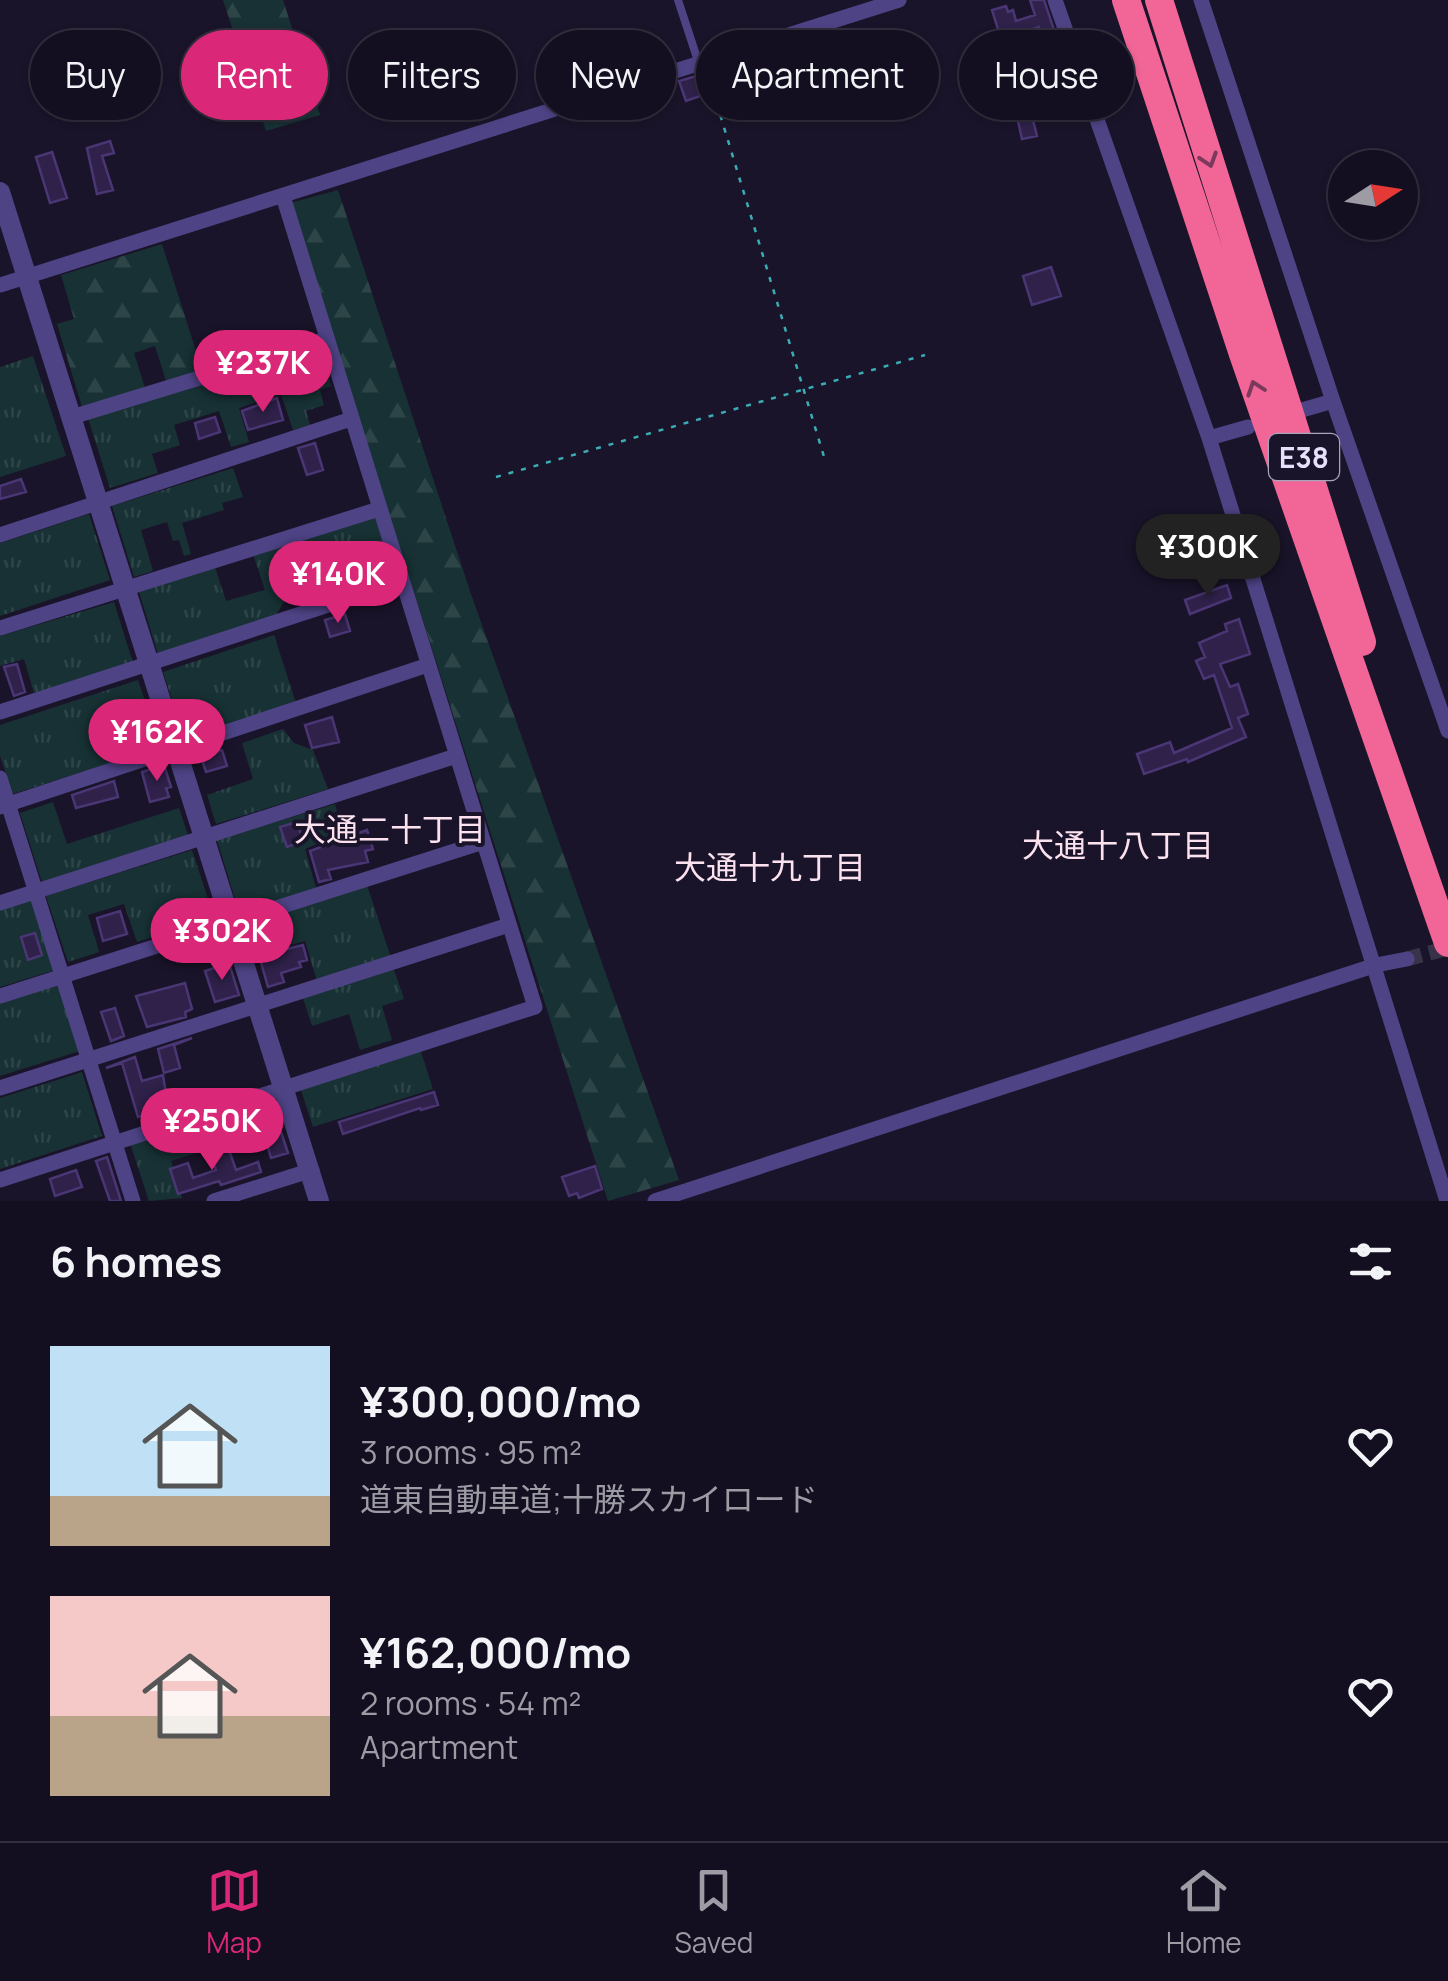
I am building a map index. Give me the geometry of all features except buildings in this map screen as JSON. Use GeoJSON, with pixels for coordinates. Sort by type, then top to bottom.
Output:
{"type":"FeatureCollection","features":[{"type":"Feature","properties":{"kind":"highway","name":"E38"},"geometry":{"type":"LineString","coordinates":[[1126,0],[1243,354],[1448,943]]}},
{"type":"Feature","properties":{"kind":"highway","name":"E38"},"geometry":{"type":"LineString","coordinates":[[1159,0],[1448,915]]}},
{"type":"Feature","properties":{"kind":"street"},"geometry":{"type":"LineString","coordinates":[[805,30],[899,0]]}},
{"type":"Feature","properties":{"kind":"street"},"geometry":{"type":"LineString","coordinates":[[1055,0],[1209,438],[1447,1201]]}},
{"type":"Feature","properties":{"kind":"street"},"geometry":{"type":"LineString","coordinates":[[1201,0],[1333,401],[1448,731]]}},
{"type":"Feature","properties":{"kind":"street"},"geometry":{"type":"LineString","coordinates":[[0,285],[696,65]]}},
{"type":"Feature","properties":{"kind":"street"},"geometry":{"type":"LineString","coordinates":[[0,192],[319,1201]]}},
{"type":"Feature","properties":{"kind":"street"},"geometry":{"type":"LineString","coordinates":[[0,1180],[535,1007],[283,196]]}},
{"type":"Feature","properties":{"kind":"street"},"geometry":{"type":"LineString","coordinates":[[72,417],[326,339]]}},
{"type":"Feature","properties":{"kind":"street"},"geometry":{"type":"LineString","coordinates":[[1302,410],[1333,401]]}},
{"type":"Feature","properties":{"kind":"street"},"geometry":{"type":"LineString","coordinates":[[0,535],[351,419]]}},
{"type":"Feature","properties":{"kind":"street"},"geometry":{"type":"LineString","coordinates":[[1209,438],[1248,427]]}},
{"type":"Feature","properties":{"kind":"street"},"geometry":{"type":"LineString","coordinates":[[0,628],[379,509]]}},
{"type":"Feature","properties":{"kind":"street"},"geometry":{"type":"LineString","coordinates":[[0,712],[402,581]]}},
{"type":"Feature","properties":{"kind":"street"},"geometry":{"type":"LineString","coordinates":[[4,806],[428,666]]}},
{"type":"Feature","properties":{"kind":"street"},"geometry":{"type":"LineString","coordinates":[[0,902],[456,756]]}},
{"type":"Feature","properties":{"kind":"street"},"geometry":{"type":"LineString","coordinates":[[0,778],[4,806],[35,891],[133,1201]]}},
{"type":"Feature","properties":{"kind":"street"},"geometry":{"type":"LineString","coordinates":[[0,996],[484,842]]}},
{"type":"Feature","properties":{"kind":"street"},"geometry":{"type":"LineString","coordinates":[[0,1088],[510,925]]}},
{"type":"Feature","properties":{"kind":"street"},"geometry":{"type":"LineString","coordinates":[[655,1201],[702,1194],[1376,964],[1408,958]]}},
{"type":"Feature","properties":{"kind":"street"},"geometry":{"type":"LineString","coordinates":[[1430,1151],[1448,1143]]}},
{"type":"Feature","properties":{"kind":"street"},"geometry":{"type":"LineString","coordinates":[[214,1201],[312,1170]]}},
{"type":"Feature","properties":{"kind":"lane"},"geometry":{"type":"LineString","coordinates":[[678,0],[696,47]]}},
{"type":"Feature","properties":{"kind":"path"},"geometry":{"type":"LineString","coordinates":[[720,120],[825,460]]}},
{"type":"Feature","properties":{"kind":"path"},"geometry":{"type":"LineString","coordinates":[[496,477],[925,356]]}},
{"type":"Feature","properties":{"kind":"green space"},"geometry":{"type":"Polygon","coordinates":[[[223,0],[283,0],[293,30],[233,30],[223,0]]]}},
{"type":"Feature","properties":{"kind":"green space"},"geometry":{"type":"Polygon","coordinates":[[[262,120],[303,120],[266,131],[262,120]]]}},
{"type":"Feature","properties":{"kind":"green space"},"geometry":{"type":"Polygon","coordinates":[[[338,190],[471,594],[679,1180],[608,1201],[290,203],[338,190]]]}},
{"type":"Feature","properties":{"kind":"green space"},"geometry":{"type":"Polygon","coordinates":[[[162,244],[203,373],[167,384],[155,346],[134,353],[145,388],[82,407],[57,324],[74,319],[61,275],[162,244]]]}},
{"type":"Feature","properties":{"kind":"green space"},"geometry":{"type":"Polygon","coordinates":[[[319,347],[331,386],[320,390],[324,405],[306,411],[310,425],[293,430],[281,394],[239,408],[249,442],[231,447],[219,411],[174,425],[180,445],[152,454],[158,473],[110,488],[88,418],[319,347]]]}},
{"type":"Feature","properties":{"kind":"green space"},"geometry":{"type":"Polygon","coordinates":[[[33,356],[66,456],[0,477],[0,367],[33,356]]]}},
{"type":"Feature","properties":{"kind":"green space"},"geometry":{"type":"Polygon","coordinates":[[[233,468],[243,497],[222,503],[224,510],[182,523],[191,554],[184,556],[179,540],[173,541],[167,522],[141,530],[153,571],[134,577],[112,506],[233,468]]]}},
{"type":"Feature","properties":{"kind":"green space"},"geometry":{"type":"Polygon","coordinates":[[[89,514],[110,580],[0,616],[0,543],[89,514]]]}},
{"type":"Feature","properties":{"kind":"green space"},"geometry":{"type":"Polygon","coordinates":[[[375,516],[395,580],[344,594],[322,581],[291,590],[276,615],[158,654],[139,592],[215,567],[226,601],[265,590],[253,554],[375,516]]]}},
{"type":"Feature","properties":{"kind":"green space"},"geometry":{"type":"Polygon","coordinates":[[[114,602],[133,663],[34,693],[24,659],[0,666],[0,636],[114,602]]]}},
{"type":"Feature","properties":{"kind":"green space"},"geometry":{"type":"Polygon","coordinates":[[[274,635],[296,703],[185,739],[163,672],[274,635]]]}},
{"type":"Feature","properties":{"kind":"green space"},"geometry":{"type":"Polygon","coordinates":[[[138,680],[160,747],[13,794],[0,756],[0,725],[138,680]]]}},
{"type":"Feature","properties":{"kind":"green space"},"geometry":{"type":"Polygon","coordinates":[[[283,729],[294,743],[313,750],[328,789],[216,824],[207,795],[253,779],[242,743],[283,729]]]}},
{"type":"Feature","properties":{"kind":"green space"},"geometry":{"type":"Polygon","coordinates":[[[53,802],[67,844],[179,808],[188,835],[42,882],[20,813],[53,802]]]}},
{"type":"Feature","properties":{"kind":"green space"},"geometry":{"type":"Polygon","coordinates":[[[335,804],[343,833],[305,849],[316,888],[240,915],[217,840],[335,804]]]}},
{"type":"Feature","properties":{"kind":"green space"},"geometry":{"type":"Polygon","coordinates":[[[192,850],[214,917],[137,942],[124,904],[88,915],[99,952],[68,962],[46,896],[192,850]]]}},
{"type":"Feature","properties":{"kind":"green space"},"geometry":{"type":"Polygon","coordinates":[[[367,885],[391,958],[317,981],[305,941],[255,954],[245,925],[367,885]]]}},
{"type":"Feature","properties":{"kind":"green space"},"geometry":{"type":"Polygon","coordinates":[[[32,898],[55,970],[0,987],[0,909],[32,898]]]}},
{"type":"Feature","properties":{"kind":"green space"},"geometry":{"type":"Polygon","coordinates":[[[393,967],[404,999],[382,1006],[392,1040],[360,1050],[349,1014],[312,1026],[303,998],[393,967]]]}},
{"type":"Feature","properties":{"kind":"green space"},"geometry":{"type":"Polygon","coordinates":[[[59,984],[80,1051],[0,1076],[0,1002],[59,984]]]}},
{"type":"Feature","properties":{"kind":"green space"},"geometry":{"type":"Polygon","coordinates":[[[420,1049],[433,1089],[313,1127],[300,1087],[420,1049]]]}},
{"type":"Feature","properties":{"kind":"green space"},"geometry":{"type":"Polygon","coordinates":[[[82,1072],[102,1136],[0,1169],[0,1098],[82,1072]]]}},
{"type":"Feature","properties":{"kind":"green space"},"geometry":{"type":"Polygon","coordinates":[[[276,1096],[285,1124],[171,1161],[182,1198],[149,1201],[130,1143],[276,1096]]]}},
{"type":"Feature","properties":{"kind":"tunnel"},"geometry":{"type":"LineString","coordinates":[[1407,959],[1448,948]]}},
{"type":"Feature","properties":{"kind":"district","name":"大通二十丁目"},"geometry":{"type":"Point","coordinates":[390,829]}},
{"type":"Feature","properties":{"kind":"district","name":"大通十八丁目"},"geometry":{"type":"Point","coordinates":[1118,845]}},
{"type":"Feature","properties":{"kind":"district","name":"大通十九丁目"},"geometry":{"type":"Point","coordinates":[770,867]}}]}
